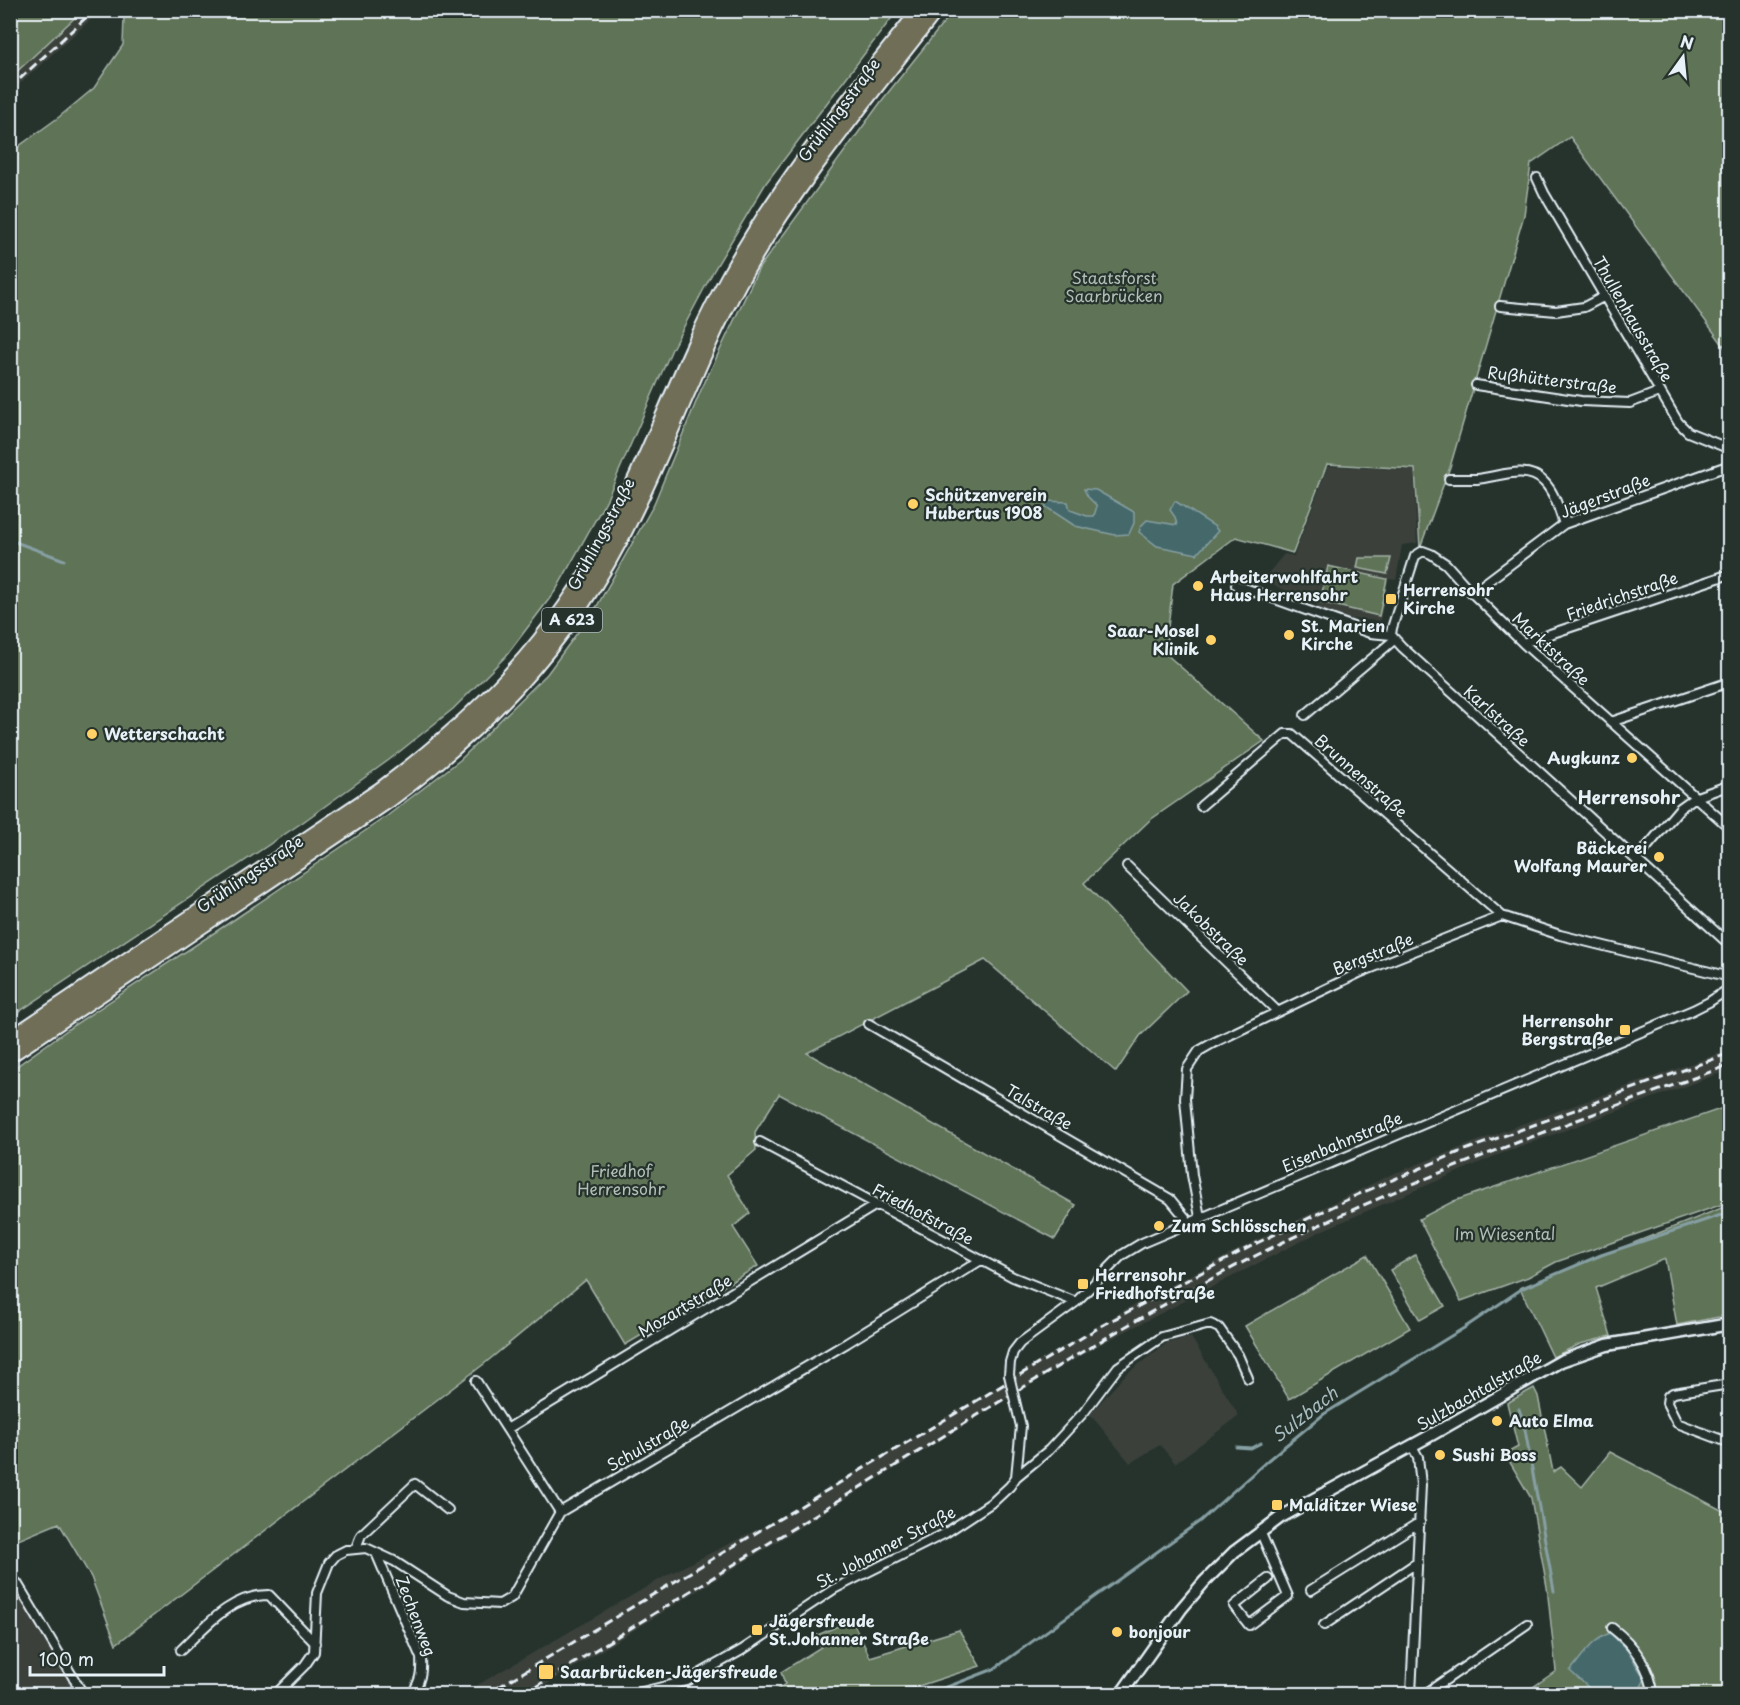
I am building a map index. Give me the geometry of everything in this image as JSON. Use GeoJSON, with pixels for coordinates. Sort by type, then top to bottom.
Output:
{"type":"FeatureCollection","features":[{"type":"Feature","properties":{"kind":"highway","name":"A 623"},"geometry":{"type":"LineString","coordinates":[[10,1039],[380,790],[421,760],[459,727],[509,677],[556,619],[583,580],[609,535],[700,332],[729,276],[758,228],[828,130],[920,10]]}},
{"type":"Feature","properties":{"kind":"highway","name":"Grühlingsstraße"},"geometry":{"type":"LineString","coordinates":[[10,1055],[379,807],[429,770],[483,723],[539,662],[568,626],[620,541],[710,340],[769,233],[936,10]]}},
{"type":"Feature","properties":{"kind":"main road","name":"Sulzbachtalstraße"},"geometry":{"type":"LineString","coordinates":[[1121,1695],[1192,1596],[1234,1552],[1281,1517],[1412,1446],[1533,1376],[1583,1352],[1641,1338],[1730,1324]]}},
{"type":"Feature","properties":{"kind":"street","name":"Thullenhausstraße"},"geometry":{"type":"LineString","coordinates":[[1538,178],[1544,193],[1678,422],[1688,432],[1730,448]]}},
{"type":"Feature","properties":{"kind":"street"},"geometry":{"type":"LineString","coordinates":[[1500,306],[1556,311],[1584,306],[1605,296]]}},
{"type":"Feature","properties":{"kind":"street","name":"Rußhütterstraße"},"geometry":{"type":"LineString","coordinates":[[1476,385],[1581,401],[1630,403],[1659,392]]}},
{"type":"Feature","properties":{"kind":"street","name":"Jägerstraße"},"geometry":{"type":"LineString","coordinates":[[1472,593],[1564,524],[1730,465]]}},
{"type":"Feature","properties":{"kind":"street"},"geometry":{"type":"LineString","coordinates":[[1449,479],[1516,473],[1537,476],[1552,493],[1564,524]]}},
{"type":"Feature","properties":{"kind":"street","name":"Marktstraße"},"geometry":{"type":"LineString","coordinates":[[1393,638],[1415,556],[1423,551],[1431,554],[1446,564],[1523,643],[1730,828]]}},
{"type":"Feature","properties":{"kind":"street","name":"Friedrichstraße"},"geometry":{"type":"LineString","coordinates":[[1523,643],[1730,574]]}},
{"type":"Feature","properties":{"kind":"street"},"geometry":{"type":"LineString","coordinates":[[1236,585],[1370,633],[1393,638]]}},
{"type":"Feature","properties":{"kind":"street"},"geometry":{"type":"LineString","coordinates":[[1305,715],[1393,638]]}},
{"type":"Feature","properties":{"kind":"street","name":"Karlstraße"},"geometry":{"type":"LineString","coordinates":[[1393,638],[1730,945]]}},
{"type":"Feature","properties":{"kind":"street"},"geometry":{"type":"LineString","coordinates":[[1611,722],[1730,682]]}},
{"type":"Feature","properties":{"kind":"street","name":"Brunnenstraße"},"geometry":{"type":"LineString","coordinates":[[1201,806],[1285,734],[1292,734],[1502,916]]}},
{"type":"Feature","properties":{"kind":"street"},"geometry":{"type":"LineString","coordinates":[[1636,860],[1680,808],[1694,798],[1730,785]]}},
{"type":"Feature","properties":{"kind":"street","name":"Jakobstraße"},"geometry":{"type":"LineString","coordinates":[[1127,866],[1277,1011]]}},
{"type":"Feature","properties":{"kind":"street"},"geometry":{"type":"LineString","coordinates":[[1502,916],[1560,935],[1730,977]]}},
{"type":"Feature","properties":{"kind":"street","name":"Bergstraße"},"geometry":{"type":"LineString","coordinates":[[1200,1217],[1192,1175],[1185,1099],[1187,1069],[1199,1051],[1359,973],[1502,916]]}},
{"type":"Feature","properties":{"kind":"street","name":"Eisenbahnstraße"},"geometry":{"type":"LineString","coordinates":[[1016,1477],[1021,1426],[1009,1375],[1013,1352],[1020,1343],[1076,1302],[1122,1255],[1142,1243],[1200,1217],[1692,1010],[1729,989]]}},
{"type":"Feature","properties":{"kind":"street","name":"Talstraße"},"geometry":{"type":"LineString","coordinates":[[869,1024],[1170,1199],[1189,1222]]}},
{"type":"Feature","properties":{"kind":"street","name":"Friedhofstraße"},"geometry":{"type":"LineString","coordinates":[[760,1142],[1012,1277],[1076,1302]]}},
{"type":"Feature","properties":{"kind":"street","name":"Mozartstraße"},"geometry":{"type":"LineString","coordinates":[[507,1429],[876,1205]]}},
{"type":"Feature","properties":{"kind":"street","name":"Schulstraße"},"geometry":{"type":"LineString","coordinates":[[356,1548],[366,1548],[394,1561],[448,1596],[464,1602],[500,1604],[512,1597],[560,1512],[981,1260]]}},
{"type":"Feature","properties":{"kind":"street","name":"St. Johanner Straße"},"geometry":{"type":"LineString","coordinates":[[634,1695],[687,1681],[733,1655],[834,1588],[958,1526],[994,1501],[1016,1477],[1049,1450],[1084,1412],[1118,1367],[1161,1337],[1210,1324],[1219,1328],[1238,1355],[1248,1378]]}},
{"type":"Feature","properties":{"kind":"street"},"geometry":{"type":"LineString","coordinates":[[476,1382],[560,1512]]}},
{"type":"Feature","properties":{"kind":"street"},"geometry":{"type":"LineString","coordinates":[[1730,1384],[1673,1393],[1668,1396],[1668,1403],[1677,1423],[1730,1443]]}},
{"type":"Feature","properties":{"kind":"street"},"geometry":{"type":"LineString","coordinates":[[1411,1695],[1420,1522],[1420,1472],[1418,1457],[1412,1446]]}},
{"type":"Feature","properties":{"kind":"street"},"geometry":{"type":"LineString","coordinates":[[276,1695],[314,1652],[317,1593],[324,1574],[336,1554],[356,1548],[361,1535],[415,1484],[448,1510]]}},
{"type":"Feature","properties":{"kind":"street"},"geometry":{"type":"LineString","coordinates":[[1311,1590],[1420,1522]]}},
{"type":"Feature","properties":{"kind":"street"},"geometry":{"type":"LineString","coordinates":[[1260,1531],[1287,1596],[1249,1625],[1234,1606],[1268,1579]]}},
{"type":"Feature","properties":{"kind":"street","name":"Zechenweg"},"geometry":{"type":"LineString","coordinates":[[376,1553],[420,1658],[422,1673],[420,1682],[412,1693]]}},
{"type":"Feature","properties":{"kind":"street"},"geometry":{"type":"LineString","coordinates":[[1324,1625],[1418,1562]]}},
{"type":"Feature","properties":{"kind":"street"},"geometry":{"type":"LineString","coordinates":[[10,1580],[17,1583],[83,1695]]}},
{"type":"Feature","properties":{"kind":"street"},"geometry":{"type":"LineString","coordinates":[[181,1650],[231,1604],[247,1597],[269,1594],[315,1643]]}},
{"type":"Feature","properties":{"kind":"street"},"geometry":{"type":"LineString","coordinates":[[1425,1695],[1527,1624]]}},
{"type":"Feature","properties":{"kind":"street"},"geometry":{"type":"LineString","coordinates":[[1612,1628],[1624,1637],[1641,1660],[1652,1682],[1653,1695]]}},
{"type":"Feature","properties":{"kind":"shaded area"},"geometry":{"type":"Polygon","coordinates":[[[82,11],[100,11],[11,92],[10,77],[82,11]]]}},
{"type":"Feature","properties":{"kind":"shaded area"},"geometry":{"type":"Polygon","coordinates":[[[1328,466],[1414,470],[1417,543],[1402,545],[1396,580],[1388,579],[1380,621],[1342,618],[1324,612],[1312,601],[1262,581],[1284,554],[1294,556],[1328,466]]]}},
{"type":"Feature","properties":{"kind":"shaded area"},"geometry":{"type":"Polygon","coordinates":[[[1729,1050],[1729,1070],[1495,1156],[1323,1230],[1101,1344],[1025,1388],[531,1694],[462,1694],[669,1574],[770,1523],[1126,1309],[1257,1240],[1390,1175],[1519,1125],[1729,1050]]]}},
{"type":"Feature","properties":{"kind":"shaded area"},"geometry":{"type":"Polygon","coordinates":[[[1191,1337],[1239,1416],[1175,1463],[1160,1445],[1130,1463],[1090,1414],[1126,1374],[1167,1343],[1191,1337]]]}},
{"type":"Feature","properties":{"kind":"shaded area"},"geometry":{"type":"Polygon","coordinates":[[[11,1590],[19,1597],[77,1694],[11,1694],[11,1590]]]}},
{"type":"Feature","properties":{"kind":"green space"},"geometry":{"type":"Polygon","coordinates":[[[11,10],[82,10],[82,11],[11,77],[11,10]]]}},
{"type":"Feature","properties":{"kind":"green space"},"geometry":{"type":"Polygon","coordinates":[[[107,11],[897,11],[766,183],[714,270],[672,349],[607,499],[556,590],[506,656],[453,709],[389,760],[303,822],[11,1017],[11,152],[94,88],[123,45],[124,18],[107,11]]]}},
{"type":"Feature","properties":{"kind":"green space","name":"Staatsforst Saarbrücken"},"geometry":{"type":"Polygon","coordinates":[[[953,11],[1729,11],[1729,353],[1570,137],[1531,164],[1524,215],[1450,467],[1420,548],[1415,469],[1327,464],[1293,553],[1236,537],[1173,584],[1165,653],[1264,741],[1150,820],[1084,883],[1187,991],[1140,1036],[1116,1072],[985,960],[807,1053],[1076,1205],[1055,1239],[779,1094],[755,1132],[756,1150],[727,1175],[750,1213],[733,1227],[758,1266],[625,1345],[586,1280],[484,1364],[116,1644],[91,1577],[59,1523],[11,1543],[10,1071],[74,1025],[387,816],[460,760],[547,674],[597,606],[653,506],[701,390],[759,268],[883,99],[953,11]]]}},
{"type":"Feature","properties":{"kind":"green space"},"geometry":{"type":"Polygon","coordinates":[[[1359,558],[1391,558],[1387,574],[1357,568],[1359,558]]]}},
{"type":"Feature","properties":{"kind":"green space"},"geometry":{"type":"Polygon","coordinates":[[[1328,566],[1387,579],[1379,616],[1320,602],[1328,566]]]}},
{"type":"Feature","properties":{"kind":"green space","name":"Im Wiesental"},"geometry":{"type":"Polygon","coordinates":[[[1729,1106],[1729,1202],[1556,1262],[1528,1277],[1461,1301],[1419,1219],[1454,1201],[1729,1106]]]}},
{"type":"Feature","properties":{"kind":"green space"},"geometry":{"type":"Polygon","coordinates":[[[1729,1205],[1729,1315],[1677,1325],[1665,1259],[1596,1288],[1611,1336],[1580,1344],[1553,1357],[1520,1288],[1729,1205]]]}},
{"type":"Feature","properties":{"kind":"green space"},"geometry":{"type":"Polygon","coordinates":[[[1367,1255],[1410,1328],[1289,1399],[1245,1326],[1367,1255]]]}},
{"type":"Feature","properties":{"kind":"green space"},"geometry":{"type":"Polygon","coordinates":[[[1415,1255],[1445,1306],[1420,1320],[1390,1270],[1415,1255]]]}},
{"type":"Feature","properties":{"kind":"green space"},"geometry":{"type":"Polygon","coordinates":[[[1534,1388],[1538,1396],[1553,1472],[1561,1467],[1582,1487],[1610,1452],[1729,1514],[1729,1694],[1523,1694],[1556,1671],[1547,1587],[1531,1498],[1505,1454],[1518,1447],[1507,1403],[1534,1388]]]}},
{"type":"Feature","properties":{"kind":"green space"},"geometry":{"type":"Polygon","coordinates":[[[852,1620],[870,1657],[959,1630],[980,1666],[894,1694],[771,1694],[785,1684],[781,1672],[821,1647],[815,1636],[852,1620]]]}},
{"type":"Feature","properties":{"kind":"water"},"geometry":{"type":"Polygon","coordinates":[[[1084,489],[1096,490],[1134,512],[1134,523],[1129,534],[1115,535],[1075,526],[1046,507],[1045,501],[1068,502],[1070,510],[1094,516],[1097,506],[1084,489]]]}},
{"type":"Feature","properties":{"kind":"water"},"geometry":{"type":"Polygon","coordinates":[[[1175,501],[1214,526],[1218,531],[1197,554],[1157,546],[1139,532],[1147,520],[1177,525],[1170,510],[1175,501]]]}},
{"type":"Feature","properties":{"kind":"water"},"geometry":{"type":"Polygon","coordinates":[[[1610,1633],[1627,1650],[1645,1679],[1637,1694],[1596,1694],[1570,1671],[1592,1644],[1610,1633]]]}},
{"type":"Feature","properties":{"kind":"waterway"},"geometry":{"type":"LineString","coordinates":[[10,540],[64,560]]}},
{"type":"Feature","properties":{"kind":"waterway","name":"Sulzbach"},"geometry":{"type":"LineString","coordinates":[[929,1694],[994,1669],[1200,1521],[1324,1414],[1464,1328],[1523,1288],[1601,1255],[1730,1212]]}},
{"type":"Feature","properties":{"kind":"waterway"},"geometry":{"type":"LineString","coordinates":[[1519,1409],[1524,1424],[1554,1591]]}},
{"type":"Feature","properties":{"kind":"waterway"},"geometry":{"type":"LineString","coordinates":[[1236,1447],[1251,1448],[1261,1443]]}},
{"type":"Feature","properties":{"kind":"railway"},"geometry":{"type":"LineString","coordinates":[[10,88],[94,10]]}},
{"type":"Feature","properties":{"kind":"railway"},"geometry":{"type":"LineString","coordinates":[[487,1694],[1103,1325],[1257,1243],[1359,1194],[1457,1153],[1730,1053]]}},
{"type":"Feature","properties":{"kind":"railway"},"geometry":{"type":"LineString","coordinates":[[524,1694],[1035,1380],[1259,1254],[1374,1200],[1492,1152],[1730,1065]]}},
{"type":"Feature","properties":{"kind":"place","name":"Schützenverein Hubertus 1908"},"geometry":{"type":"Point","coordinates":[913,504]}},
{"type":"Feature","properties":{"kind":"place","name":"Arbeiterwohlfahrt Haus Herrensohr"},"geometry":{"type":"Point","coordinates":[1198,586]}},
{"type":"Feature","properties":{"kind":"place","name":"Herrensohr Kirche"},"geometry":{"type":"Point","coordinates":[1391,599]}},
{"type":"Feature","properties":{"kind":"place","name":"St. Marien Kirche"},"geometry":{"type":"Point","coordinates":[1289,635]}},
{"type":"Feature","properties":{"kind":"place","name":"Saar-Mosel Klinik"},"geometry":{"type":"Point","coordinates":[1211,640]}},
{"type":"Feature","properties":{"kind":"place","name":"Wetterschacht"},"geometry":{"type":"Point","coordinates":[92,734]}},
{"type":"Feature","properties":{"kind":"place","name":"Augkunz"},"geometry":{"type":"Point","coordinates":[1632,758]}},
{"type":"Feature","properties":{"kind":"place","name":"Bäckerei Wolfang Maurer"},"geometry":{"type":"Point","coordinates":[1659,857]}},
{"type":"Feature","properties":{"kind":"place","name":"Herrensohr Bergstraße"},"geometry":{"type":"Point","coordinates":[1625,1030]}},
{"type":"Feature","properties":{"kind":"place","name":"Zum Schlösschen"},"geometry":{"type":"Point","coordinates":[1159,1226]}},
{"type":"Feature","properties":{"kind":"place","name":"Herrensohr Friedhofstraße"},"geometry":{"type":"Point","coordinates":[1083,1284]}},
{"type":"Feature","properties":{"kind":"place","name":"Auto Elma"},"geometry":{"type":"Point","coordinates":[1497,1421]}},
{"type":"Feature","properties":{"kind":"place","name":"Sushi Boss"},"geometry":{"type":"Point","coordinates":[1440,1455]}},
{"type":"Feature","properties":{"kind":"place","name":"Malditzer Wiese"},"geometry":{"type":"Point","coordinates":[1277,1505]}},
{"type":"Feature","properties":{"kind":"place","name":"Jägersfreude St.Johanner Straße"},"geometry":{"type":"Point","coordinates":[757,1630]}},
{"type":"Feature","properties":{"kind":"place","name":"bonjour"},"geometry":{"type":"Point","coordinates":[1117,1632]}},
{"type":"Feature","properties":{"kind":"place","name":"Saarbrücken-Jägersfreude"},"geometry":{"type":"Point","coordinates":[546,1672]}},
{"type":"Feature","properties":{"kind":"district","name":"Herrensohr"},"geometry":{"type":"Point","coordinates":[1629,798]}},
{"type":"Feature","properties":{"kind":"park label","name":"Friedhof Herrensohr"},"geometry":{"type":"Point","coordinates":[621,1180]}}]}
